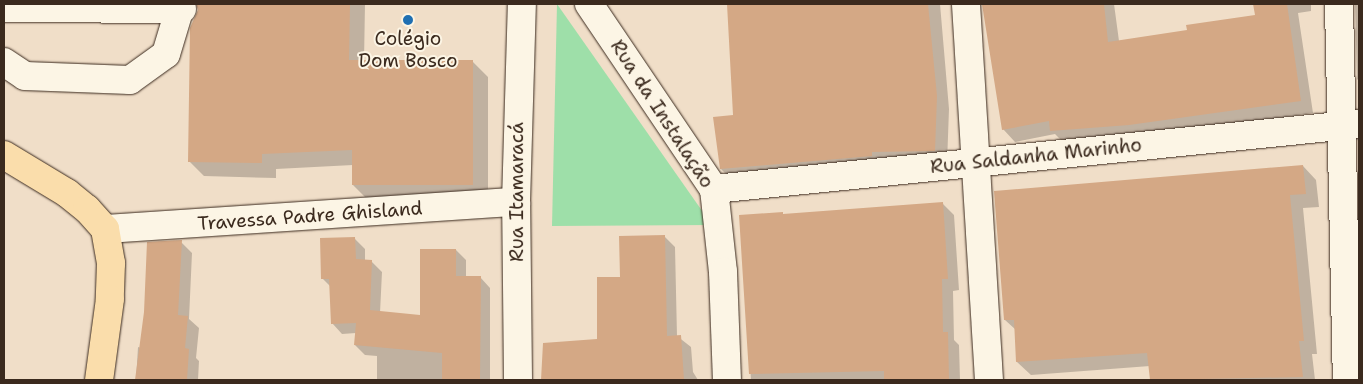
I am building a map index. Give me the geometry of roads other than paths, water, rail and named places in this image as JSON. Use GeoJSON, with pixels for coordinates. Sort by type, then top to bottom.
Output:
{"type":"FeatureCollection","features":[{"type":"Feature","properties":{"kind":"main road"},"geometry":{"type":"LineString","coordinates":[[4,155],[67,193],[87,209],[104,229],[111,263],[110,299],[99,380]]}},
{"type":"Feature","properties":{"kind":"street","name":"Rua Itamaracá"},"geometry":{"type":"LineString","coordinates":[[518,380],[516,202],[522,4]]}},
{"type":"Feature","properties":{"kind":"street","name":"Rua da Instalação"},"geometry":{"type":"LineString","coordinates":[[588,4],[714,189],[723,272],[727,380]]}},
{"type":"Feature","properties":{"kind":"street"},"geometry":{"type":"LineString","coordinates":[[966,4],[989,380]]}},
{"type":"Feature","properties":{"kind":"street"},"geometry":{"type":"LineString","coordinates":[[1339,4],[1350,125],[1347,380]]}},
{"type":"Feature","properties":{"kind":"street"},"geometry":{"type":"LineString","coordinates":[[4,8],[182,6],[166,54],[130,80],[25,76],[4,62]]}},
{"type":"Feature","properties":{"kind":"street","name":"Rua Saldanha Marinho"},"geometry":{"type":"LineString","coordinates":[[714,189],[1350,125]]}},
{"type":"Feature","properties":{"kind":"street","name":"Travessa Padre Ghisland"},"geometry":{"type":"LineString","coordinates":[[104,229],[516,202]]}},
{"type":"Feature","properties":{"kind":"place","name":"Colégio Dom Bosco"},"geometry":{"type":"Point","coordinates":[408,20]}}]}
